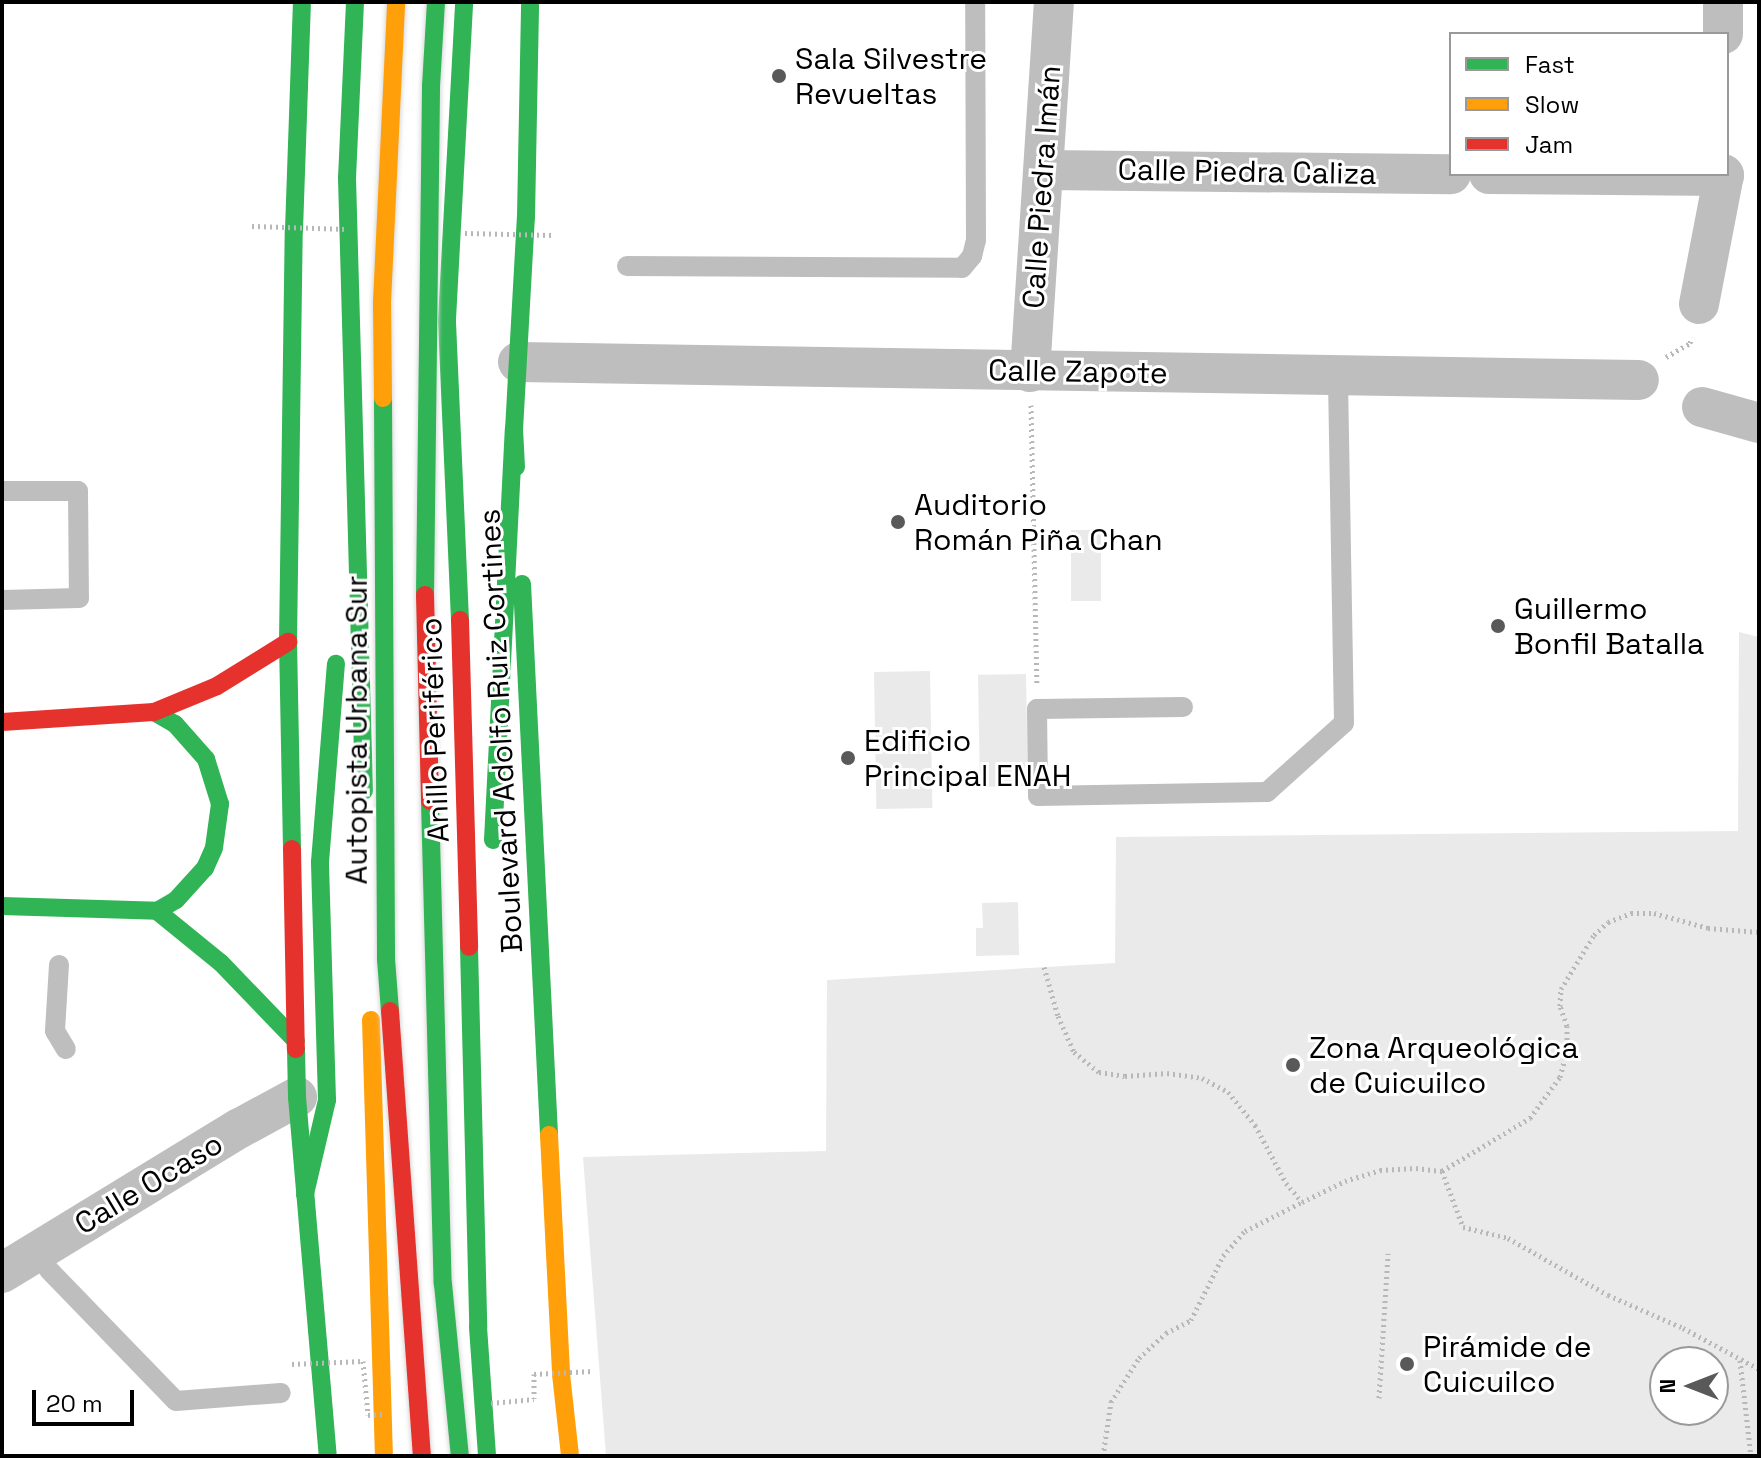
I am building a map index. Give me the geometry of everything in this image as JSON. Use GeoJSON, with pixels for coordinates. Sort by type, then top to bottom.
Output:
{"type":"FeatureCollection","features":[{"type":"Feature","properties":{"kind":"main road"},"geometry":{"type":"LineString","coordinates":[[302,2],[294,230],[288,642],[297,1097],[328,1456]]}},
{"type":"Feature","properties":{"kind":"main road"},"geometry":{"type":"LineString","coordinates":[[347,178],[355,2]]}},
{"type":"Feature","properties":{"kind":"main road","name":"Autopista Urbana Sur"},"geometry":{"type":"LineString","coordinates":[[396,2],[382,302],[386,959],[422,1456]]}},
{"type":"Feature","properties":{"kind":"main road"},"geometry":{"type":"LineString","coordinates":[[436,2],[431,86],[425,613],[443,1284],[460,1456]]}},
{"type":"Feature","properties":{"kind":"main road","name":"Anillo Periférico"},"geometry":{"type":"LineString","coordinates":[[464,2],[447,319],[478,1327],[487,1456]]}},
{"type":"Feature","properties":{"kind":"main road","name":"Boulevard Adolfo Ruiz Cortines"},"geometry":{"type":"LineString","coordinates":[[530,2],[514,430],[561,1374],[570,1456]]}},
{"type":"Feature","properties":{"kind":"main road"},"geometry":{"type":"LineString","coordinates":[[335,17],[347,178],[365,812]]}},
{"type":"Feature","properties":{"kind":"main road"},"geometry":{"type":"LineString","coordinates":[[338,530],[338,485],[354,411]]}},
{"type":"Feature","properties":{"kind":"main road"},"geometry":{"type":"LineString","coordinates":[[491,859],[514,430]]}},
{"type":"Feature","properties":{"kind":"main road"},"geometry":{"type":"LineString","coordinates":[[305,1194],[327,1100],[320,862],[337,637]]}},
{"type":"Feature","properties":{"kind":"main road"},"geometry":{"type":"LineString","coordinates":[[2,722],[154,712],[217,686],[288,642]]}},
{"type":"Feature","properties":{"kind":"main road"},"geometry":{"type":"LineString","coordinates":[[2,906],[157,911],[176,900],[205,868],[214,848],[220,804],[206,759],[175,724],[154,712]]}},
{"type":"Feature","properties":{"kind":"main road"},"geometry":{"type":"LineString","coordinates":[[366,859],[384,1456]]}},
{"type":"Feature","properties":{"kind":"main road"},"geometry":{"type":"LineString","coordinates":[[157,911],[221,963],[296,1041]]}},
{"type":"Feature","properties":{"kind":"main road"},"geometry":{"type":"LineString","coordinates":[[475,1162],[488,923]]}},
{"type":"Feature","properties":{"kind":"street","name":"Calle Piedra Imán"},"geometry":{"type":"LineString","coordinates":[[1030,372],[1054,2]]}},
{"type":"Feature","properties":{"kind":"street"},"geometry":{"type":"LineString","coordinates":[[1723,2],[1723,32]]}},
{"type":"Feature","properties":{"kind":"street","name":"Calle Piedra Caliza"},"geometry":{"type":"LineString","coordinates":[[1044,170],[1449,174]]}},
{"type":"Feature","properties":{"kind":"street"},"geometry":{"type":"LineString","coordinates":[[1699,304],[1724,176]]}},
{"type":"Feature","properties":{"kind":"street","name":"Calle Zapote"},"geometry":{"type":"LineString","coordinates":[[518,362],[1639,380]]}},
{"type":"Feature","properties":{"kind":"street"},"geometry":{"type":"LineString","coordinates":[[1702,407],[1759,422]]}},
{"type":"Feature","properties":{"kind":"street","name":"Calle Ocaso"},"geometry":{"type":"LineString","coordinates":[[2,1273],[240,1128],[297,1097]]}},
{"type":"Feature","properties":{"kind":"lane"},"geometry":{"type":"LineString","coordinates":[[627,266],[948,271],[962,268],[972,256],[976,240],[975,2]]}},
{"type":"Feature","properties":{"kind":"lane"},"geometry":{"type":"LineString","coordinates":[[1183,707],[1037,709],[1038,796],[1267,792],[1344,723],[1338,376]]}},
{"type":"Feature","properties":{"kind":"lane"},"geometry":{"type":"LineString","coordinates":[[2,491],[78,491],[79,598],[2,600]]}},
{"type":"Feature","properties":{"kind":"lane"},"geometry":{"type":"LineString","coordinates":[[59,965],[55,1031],[66,1049]]}},
{"type":"Feature","properties":{"kind":"lane"},"geometry":{"type":"LineString","coordinates":[[49,1270],[176,1401],[281,1393]]}},
{"type":"Feature","properties":{"kind":"path"},"geometry":{"type":"LineString","coordinates":[[1030,372],[1037,674]]}},
{"type":"Feature","properties":{"kind":"path"},"geometry":{"type":"LineString","coordinates":[[1103,1456],[1111,1402],[1139,1358],[1166,1333],[1191,1320],[1223,1256],[1245,1231],[1345,1181],[1380,1170],[1416,1168],[1442,1171],[1530,1118],[1560,1077],[1567,1051],[1567,1026],[1560,1006],[1561,989],[1580,954],[1608,922],[1631,913],[1654,913],[1708,928],[1759,932]]}},
{"type":"Feature","properties":{"kind":"path"},"geometry":{"type":"LineString","coordinates":[[1044,967],[1058,1016],[1074,1052],[1099,1072],[1125,1076],[1167,1073],[1202,1078],[1228,1092],[1255,1125],[1286,1183],[1302,1202]]}},
{"type":"Feature","properties":{"kind":"path"},"geometry":{"type":"LineString","coordinates":[[1442,1171],[1463,1227],[1508,1238],[1608,1295],[1683,1328],[1759,1369]]}},
{"type":"Feature","properties":{"kind":"path"},"geometry":{"type":"LineString","coordinates":[[1379,1398],[1388,1253]]}},
{"type":"Feature","properties":{"kind":"path"},"geometry":{"type":"LineString","coordinates":[[1740,1359],[1751,1456]]}},
{"type":"Feature","properties":{"kind":"shaded area"},"geometry":{"type":"Polygon","coordinates":[[[1071,530],[1101,530],[1101,601],[1071,601],[1071,530]]]}},
{"type":"Feature","properties":{"kind":"shaded area","name":"Zona Arqueológica de Cuicuilco"},"geometry":{"type":"Polygon","coordinates":[[[1739,632],[1759,637],[1759,1456],[606,1456],[583,1157],[826,1151],[827,980],[1115,963],[1116,837],[1738,831],[1739,632]]]}},
{"type":"Feature","properties":{"kind":"shaded area"},"geometry":{"type":"Polygon","coordinates":[[[930,671],[932,808],[876,809],[874,672],[930,671]]]}},
{"type":"Feature","properties":{"kind":"shaded area"},"geometry":{"type":"Polygon","coordinates":[[[1026,674],[1028,786],[980,787],[978,675],[1026,674]]]}},
{"type":"Feature","properties":{"kind":"shaded area"},"geometry":{"type":"Polygon","coordinates":[[[1018,902],[1019,955],[976,956],[976,928],[983,928],[982,903],[1018,902]]]}},
{"type":"Feature","properties":{"kind":"traffic: fast"},"geometry":{"type":"LineString","coordinates":[[292,849],[288,642],[294,230],[302,2]]}},
{"type":"Feature","properties":{"kind":"traffic: fast"},"geometry":{"type":"LineString","coordinates":[[355,2],[347,178],[364,791]]}},
{"type":"Feature","properties":{"kind":"traffic: fast"},"geometry":{"type":"LineString","coordinates":[[425,595],[431,86],[436,2]]}},
{"type":"Feature","properties":{"kind":"traffic: fast"},"geometry":{"type":"LineString","coordinates":[[460,620],[447,319],[464,2]]}},
{"type":"Feature","properties":{"kind":"traffic: fast"},"geometry":{"type":"LineString","coordinates":[[516,467],[514,430],[526,217],[530,2]]}},
{"type":"Feature","properties":{"kind":"traffic: fast"},"geometry":{"type":"LineString","coordinates":[[383,398],[386,959],[390,1011]]}},
{"type":"Feature","properties":{"kind":"traffic: fast"},"geometry":{"type":"LineString","coordinates":[[493,840],[514,430]]}},
{"type":"Feature","properties":{"kind":"traffic: fast"},"geometry":{"type":"LineString","coordinates":[[522,584],[549,1135]]}},
{"type":"Feature","properties":{"kind":"traffic: fast"},"geometry":{"type":"LineString","coordinates":[[305,1194],[327,1100],[320,862],[336,664]]}},
{"type":"Feature","properties":{"kind":"traffic: fast"},"geometry":{"type":"LineString","coordinates":[[154,712],[175,724],[206,759],[220,804],[214,848],[205,868],[176,900],[157,911]]}},
{"type":"Feature","properties":{"kind":"traffic: fast"},"geometry":{"type":"LineString","coordinates":[[430,801],[443,1284],[460,1456]]}},
{"type":"Feature","properties":{"kind":"traffic: fast"},"geometry":{"type":"LineString","coordinates":[[2,906],[157,911],[221,963],[296,1041]]}},
{"type":"Feature","properties":{"kind":"traffic: fast"},"geometry":{"type":"LineString","coordinates":[[469,947],[478,1327],[487,1456]]}},
{"type":"Feature","properties":{"kind":"traffic: fast"},"geometry":{"type":"LineString","coordinates":[[296,1049],[297,1097],[328,1456]]}},
{"type":"Feature","properties":{"kind":"traffic: slow"},"geometry":{"type":"LineString","coordinates":[[383,398],[382,302],[396,2]]}},
{"type":"Feature","properties":{"kind":"traffic: slow"},"geometry":{"type":"LineString","coordinates":[[371,1020],[384,1456]]}},
{"type":"Feature","properties":{"kind":"traffic: slow"},"geometry":{"type":"LineString","coordinates":[[549,1135],[561,1374],[570,1456]]}},
{"type":"Feature","properties":{"kind":"traffic: jam"},"geometry":{"type":"LineString","coordinates":[[425,595],[430,801]]}},
{"type":"Feature","properties":{"kind":"traffic: jam"},"geometry":{"type":"LineString","coordinates":[[460,620],[469,947]]}},
{"type":"Feature","properties":{"kind":"traffic: jam"},"geometry":{"type":"LineString","coordinates":[[2,722],[154,712],[217,686],[288,642]]}},
{"type":"Feature","properties":{"kind":"traffic: jam"},"geometry":{"type":"LineString","coordinates":[[292,849],[296,1049]]}},
{"type":"Feature","properties":{"kind":"traffic: jam"},"geometry":{"type":"LineString","coordinates":[[390,1011],[422,1456]]}},
{"type":"Feature","properties":{"kind":"place","name":"Sala Silvestre Revueltas"},"geometry":{"type":"Point","coordinates":[779,76]}},
{"type":"Feature","properties":{"kind":"place","name":"Auditorio Román Piña Chan"},"geometry":{"type":"Point","coordinates":[898,522]}},
{"type":"Feature","properties":{"kind":"place","name":"Guillermo Bonfil Batalla"},"geometry":{"type":"Point","coordinates":[1498,626]}},
{"type":"Feature","properties":{"kind":"place","name":"Edificio Principal ENAH"},"geometry":{"type":"Point","coordinates":[848,758]}},
{"type":"Feature","properties":{"kind":"place","name":"Zona Arqueológica de Cuicuilco"},"geometry":{"type":"Point","coordinates":[1293,1065]}},
{"type":"Feature","properties":{"kind":"place","name":"Pirámide de Cuicuilco"},"geometry":{"type":"Point","coordinates":[1407,1364]}}]}
